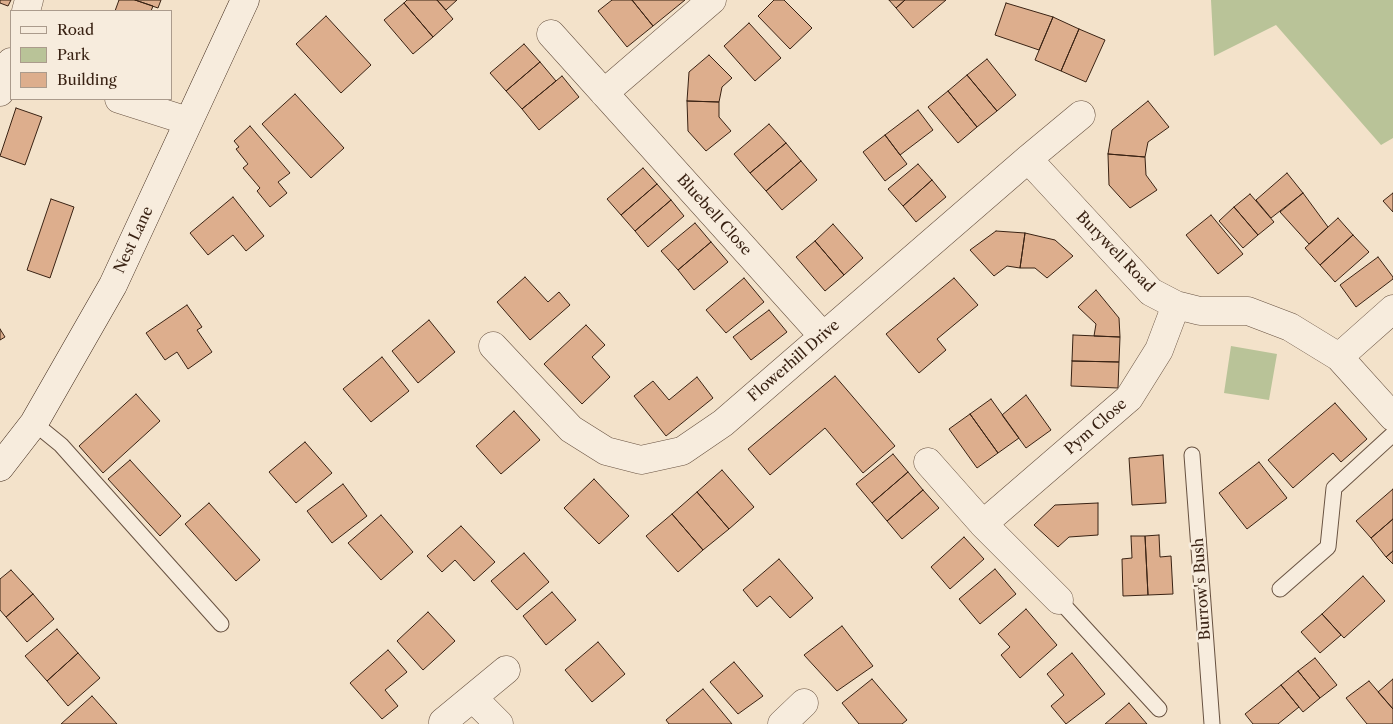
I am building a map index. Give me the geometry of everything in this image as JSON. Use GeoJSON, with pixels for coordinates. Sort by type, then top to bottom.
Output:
{"type":"FeatureCollection","features":[{"type":"Feature","properties":{"kind":"street","name":"Nest Lane"},"geometry":{"type":"LineString","coordinates":[[0,466],[34,423],[113,285],[245,0]]}},
{"type":"Feature","properties":{"kind":"street"},"geometry":{"type":"LineString","coordinates":[[604,93],[712,0]]}},
{"type":"Feature","properties":{"kind":"street","name":"Bluebell Close"},"geometry":{"type":"LineString","coordinates":[[550,34],[823,336]]}},
{"type":"Feature","properties":{"kind":"street"},"geometry":{"type":"LineString","coordinates":[[0,92],[10,66]]}},
{"type":"Feature","properties":{"kind":"street"},"geometry":{"type":"LineString","coordinates":[[122,100],[188,121]]}},
{"type":"Feature","properties":{"kind":"street","name":"Flowerhill Drive"},"geometry":{"type":"LineString","coordinates":[[493,346],[571,429],[606,451],[641,460],[682,451],[722,423],[1081,115]]}},
{"type":"Feature","properties":{"kind":"street","name":"Burywell Road"},"geometry":{"type":"LineString","coordinates":[[1028,159],[1151,292],[1176,305],[1200,311],[1248,311],[1290,327],[1338,357],[1393,417]]}},
{"type":"Feature","properties":{"kind":"street","name":"Pym Close"},"geometry":{"type":"LineString","coordinates":[[984,524],[1130,398],[1159,350],[1176,305]]}},
{"type":"Feature","properties":{"kind":"street"},"geometry":{"type":"LineString","coordinates":[[1338,357],[1393,309]]}},
{"type":"Feature","properties":{"kind":"street"},"geometry":{"type":"LineString","coordinates":[[928,462],[984,524],[1059,600]]}},
{"type":"Feature","properties":{"kind":"street"},"geometry":{"type":"LineString","coordinates":[[443,722],[506,670]]}},
{"type":"Feature","properties":{"kind":"street"},"geometry":{"type":"LineString","coordinates":[[473,698],[499,724]]}},
{"type":"Feature","properties":{"kind":"street"},"geometry":{"type":"LineString","coordinates":[[782,724],[804,703]]}},
{"type":"Feature","properties":{"kind":"lane"},"geometry":{"type":"LineString","coordinates":[[34,423],[61,445],[222,624]]}},
{"type":"Feature","properties":{"kind":"lane"},"geometry":{"type":"LineString","coordinates":[[1280,589],[1328,547],[1334,488],[1393,434]]}},
{"type":"Feature","properties":{"kind":"lane","name":"Burrow's Bush"},"geometry":{"type":"LineString","coordinates":[[1192,455],[1212,724]]}},
{"type":"Feature","properties":{"kind":"lane"},"geometry":{"type":"LineString","coordinates":[[1059,600],[1159,709]]}},
{"type":"Feature","properties":{"kind":"green space"},"geometry":{"type":"Polygon","coordinates":[[[1211,0],[1393,0],[1393,138],[1381,145],[1276,25],[1214,56],[1211,0]]]}},
{"type":"Feature","properties":{"kind":"green space"},"geometry":{"type":"Polygon","coordinates":[[[1231,346],[1277,354],[1269,400],[1224,393],[1231,346]]]}},
{"type":"Feature","properties":{"kind":"building"},"geometry":{"type":"Polygon","coordinates":[[[0,0],[11,0],[8,6],[0,3],[0,0]]]}},
{"type":"Feature","properties":{"kind":"building"},"geometry":{"type":"Polygon","coordinates":[[[119,0],[135,0],[153,6],[151,10],[115,10],[119,0]]]}},
{"type":"Feature","properties":{"kind":"building"},"geometry":{"type":"Polygon","coordinates":[[[135,0],[161,0],[158,8],[135,0]]]}},
{"type":"Feature","properties":{"kind":"building"},"geometry":{"type":"Polygon","coordinates":[[[407,0],[437,0],[453,19],[433,37],[404,3],[407,0]]]}},
{"type":"Feature","properties":{"kind":"building"},"geometry":{"type":"Polygon","coordinates":[[[437,0],[457,0],[446,10],[437,0]]]}},
{"type":"Feature","properties":{"kind":"building"},"geometry":{"type":"Polygon","coordinates":[[[612,0],[632,0],[653,26],[627,47],[598,11],[612,0]]]}},
{"type":"Feature","properties":{"kind":"building"},"geometry":{"type":"Polygon","coordinates":[[[632,0],[685,0],[653,26],[632,0]]]}},
{"type":"Feature","properties":{"kind":"building"},"geometry":{"type":"Polygon","coordinates":[[[774,0],[784,0],[812,28],[790,49],[758,16],[774,0]]]}},
{"type":"Feature","properties":{"kind":"building"},"geometry":{"type":"Polygon","coordinates":[[[889,0],[905,0],[896,8],[889,0]]]}},
{"type":"Feature","properties":{"kind":"building"},"geometry":{"type":"Polygon","coordinates":[[[905,0],[946,0],[913,28],[896,8],[905,0]]]}},
{"type":"Feature","properties":{"kind":"building"},"geometry":{"type":"Polygon","coordinates":[[[404,3],[433,37],[413,54],[384,20],[404,3]]]}},
{"type":"Feature","properties":{"kind":"building"},"geometry":{"type":"Polygon","coordinates":[[[1006,3],[1053,17],[1039,50],[995,35],[1006,3]]]}},
{"type":"Feature","properties":{"kind":"building"},"geometry":{"type":"Polygon","coordinates":[[[326,16],[371,65],[341,93],[296,44],[326,16]]]}},
{"type":"Feature","properties":{"kind":"building"},"geometry":{"type":"Polygon","coordinates":[[[1053,17],[1079,29],[1061,71],[1035,60],[1053,17]]]}},
{"type":"Feature","properties":{"kind":"building"},"geometry":{"type":"Polygon","coordinates":[[[749,23],[781,58],[755,81],[724,46],[749,23]]]}},
{"type":"Feature","properties":{"kind":"building"},"geometry":{"type":"Polygon","coordinates":[[[1079,29],[1105,40],[1086,82],[1061,71],[1079,29]]]}},
{"type":"Feature","properties":{"kind":"building"},"geometry":{"type":"Polygon","coordinates":[[[524,44],[540,62],[506,91],[490,73],[524,44]]]}},
{"type":"Feature","properties":{"kind":"building"},"geometry":{"type":"Polygon","coordinates":[[[709,55],[732,78],[722,87],[719,102],[687,101],[689,72],[709,55]]]}},
{"type":"Feature","properties":{"kind":"building"},"geometry":{"type":"Polygon","coordinates":[[[987,59],[1016,95],[997,111],[967,75],[987,59]]]}},
{"type":"Feature","properties":{"kind":"building"},"geometry":{"type":"Polygon","coordinates":[[[540,62],[556,81],[522,109],[506,91],[540,62]]]}},
{"type":"Feature","properties":{"kind":"building"},"geometry":{"type":"Polygon","coordinates":[[[967,75],[997,111],[977,127],[948,91],[967,75]]]}},
{"type":"Feature","properties":{"kind":"building"},"geometry":{"type":"Polygon","coordinates":[[[562,76],[579,97],[539,130],[522,109],[562,76]]]}},
{"type":"Feature","properties":{"kind":"building"},"geometry":{"type":"Polygon","coordinates":[[[948,91],[977,127],[958,143],[928,107],[948,91]]]}},
{"type":"Feature","properties":{"kind":"building"},"geometry":{"type":"Polygon","coordinates":[[[295,94],[344,148],[311,178],[262,124],[295,94]]]}},
{"type":"Feature","properties":{"kind":"building"},"geometry":{"type":"Polygon","coordinates":[[[687,101],[719,102],[719,117],[731,131],[706,151],[688,131],[687,101]]]}},
{"type":"Feature","properties":{"kind":"building"},"geometry":{"type":"Polygon","coordinates":[[[1148,101],[1169,127],[1148,142],[1145,157],[1108,154],[1112,130],[1148,101]]]}},
{"type":"Feature","properties":{"kind":"building"},"geometry":{"type":"Polygon","coordinates":[[[16,108],[42,117],[25,165],[0,156],[16,108]]]}},
{"type":"Feature","properties":{"kind":"building"},"geometry":{"type":"Polygon","coordinates":[[[918,110],[933,130],[900,155],[885,135],[918,110]]]}},
{"type":"Feature","properties":{"kind":"building"},"geometry":{"type":"Polygon","coordinates":[[[769,124],[786,143],[750,173],[734,154],[769,124]]]}},
{"type":"Feature","properties":{"kind":"building"},"geometry":{"type":"Polygon","coordinates":[[[250,126],[290,173],[278,182],[287,193],[270,207],[257,191],[260,188],[243,168],[248,164],[236,149],[239,147],[234,141],[250,126]]]}},
{"type":"Feature","properties":{"kind":"building"},"geometry":{"type":"Polygon","coordinates":[[[885,135],[907,164],[885,181],[863,152],[885,135]]]}},
{"type":"Feature","properties":{"kind":"building"},"geometry":{"type":"Polygon","coordinates":[[[786,143],[801,161],[766,191],[750,173],[786,143]]]}},
{"type":"Feature","properties":{"kind":"building"},"geometry":{"type":"Polygon","coordinates":[[[1108,154],[1145,157],[1146,175],[1157,190],[1130,208],[1109,185],[1108,154]]]}},
{"type":"Feature","properties":{"kind":"building"},"geometry":{"type":"Polygon","coordinates":[[[801,161],[817,180],[782,210],[766,191],[801,161]]]}},
{"type":"Feature","properties":{"kind":"building"},"geometry":{"type":"Polygon","coordinates":[[[918,164],[932,180],[903,206],[888,189],[918,164]]]}},
{"type":"Feature","properties":{"kind":"building"},"geometry":{"type":"Polygon","coordinates":[[[643,168],[657,184],[621,215],[607,199],[643,168]]]}},
{"type":"Feature","properties":{"kind":"building"},"geometry":{"type":"Polygon","coordinates":[[[1287,173],[1303,193],[1271,218],[1256,200],[1287,173]]]}},
{"type":"Feature","properties":{"kind":"building"},"geometry":{"type":"Polygon","coordinates":[[[932,180],[946,197],[916,222],[903,206],[932,180]]]}},
{"type":"Feature","properties":{"kind":"building"},"geometry":{"type":"Polygon","coordinates":[[[657,184],[671,200],[635,231],[621,215],[657,184]]]}},
{"type":"Feature","properties":{"kind":"building"},"geometry":{"type":"Polygon","coordinates":[[[1303,193],[1328,227],[1309,244],[1280,212],[1303,193]]]}},
{"type":"Feature","properties":{"kind":"building"},"geometry":{"type":"Polygon","coordinates":[[[1393,193],[1393,212],[1383,201],[1393,193]]]}},
{"type":"Feature","properties":{"kind":"building"},"geometry":{"type":"Polygon","coordinates":[[[1250,194],[1274,222],[1258,235],[1234,207],[1250,194]]]}},
{"type":"Feature","properties":{"kind":"building"},"geometry":{"type":"Polygon","coordinates":[[[233,197],[264,236],[246,251],[233,235],[208,255],[190,233],[233,197]]]}},
{"type":"Feature","properties":{"kind":"building"},"geometry":{"type":"Polygon","coordinates":[[[51,199],[74,207],[50,278],[27,270],[51,199]]]}},
{"type":"Feature","properties":{"kind":"building"},"geometry":{"type":"Polygon","coordinates":[[[671,200],[684,216],[648,247],[635,231],[671,200]]]}},
{"type":"Feature","properties":{"kind":"building"},"geometry":{"type":"Polygon","coordinates":[[[1234,207],[1258,235],[1243,248],[1219,221],[1234,207]]]}},
{"type":"Feature","properties":{"kind":"building"},"geometry":{"type":"Polygon","coordinates":[[[1211,215],[1243,254],[1218,274],[1186,235],[1211,215]]]}},
{"type":"Feature","properties":{"kind":"building"},"geometry":{"type":"Polygon","coordinates":[[[1338,218],[1353,235],[1320,265],[1305,248],[1338,218]]]}},
{"type":"Feature","properties":{"kind":"building"},"geometry":{"type":"Polygon","coordinates":[[[695,223],[711,242],[678,270],[661,251],[695,223]]]}},
{"type":"Feature","properties":{"kind":"building"},"geometry":{"type":"Polygon","coordinates":[[[833,224],[863,258],[844,275],[815,241],[833,224]]]}},
{"type":"Feature","properties":{"kind":"building"},"geometry":{"type":"Polygon","coordinates":[[[996,231],[1025,233],[1020,268],[1007,266],[994,276],[970,250],[996,231]]]}},
{"type":"Feature","properties":{"kind":"building"},"geometry":{"type":"Polygon","coordinates":[[[1025,233],[1055,240],[1073,256],[1047,278],[1035,268],[1020,268],[1025,233]]]}},
{"type":"Feature","properties":{"kind":"building"},"geometry":{"type":"Polygon","coordinates":[[[1353,235],[1369,252],[1335,282],[1320,265],[1353,235]]]}},
{"type":"Feature","properties":{"kind":"building"},"geometry":{"type":"Polygon","coordinates":[[[815,241],[844,275],[825,291],[796,257],[815,241]]]}},
{"type":"Feature","properties":{"kind":"building"},"geometry":{"type":"Polygon","coordinates":[[[711,242],[728,262],[694,290],[678,270],[711,242]]]}},
{"type":"Feature","properties":{"kind":"building"},"geometry":{"type":"Polygon","coordinates":[[[1378,257],[1393,279],[1356,307],[1340,285],[1378,257]]]}},
{"type":"Feature","properties":{"kind":"building"},"geometry":{"type":"Polygon","coordinates":[[[525,277],[548,302],[559,292],[570,305],[530,340],[497,302],[525,277]]]}},
{"type":"Feature","properties":{"kind":"building"},"geometry":{"type":"Polygon","coordinates":[[[744,278],[764,302],[726,333],[706,310],[744,278]]]}},
{"type":"Feature","properties":{"kind":"building"},"geometry":{"type":"Polygon","coordinates":[[[954,278],[978,305],[937,339],[946,350],[919,373],[886,334],[954,278]]]}},
{"type":"Feature","properties":{"kind":"building"},"geometry":{"type":"Polygon","coordinates":[[[1096,290],[1119,318],[1120,337],[1094,336],[1096,324],[1078,307],[1096,290]]]}},
{"type":"Feature","properties":{"kind":"building"},"geometry":{"type":"Polygon","coordinates":[[[187,305],[202,327],[197,330],[212,352],[188,369],[177,352],[165,360],[146,333],[187,305]]]}},
{"type":"Feature","properties":{"kind":"building"},"geometry":{"type":"Polygon","coordinates":[[[769,310],[787,332],[751,360],[733,337],[769,310]]]}},
{"type":"Feature","properties":{"kind":"building"},"geometry":{"type":"Polygon","coordinates":[[[429,320],[455,352],[418,383],[392,351],[429,320]]]}},
{"type":"Feature","properties":{"kind":"building"},"geometry":{"type":"Polygon","coordinates":[[[586,325],[605,345],[592,357],[610,377],[582,404],[544,364],[586,325]]]}},
{"type":"Feature","properties":{"kind":"building"},"geometry":{"type":"Polygon","coordinates":[[[0,329],[5,337],[0,340],[0,329]]]}},
{"type":"Feature","properties":{"kind":"building"},"geometry":{"type":"Polygon","coordinates":[[[1073,335],[1120,337],[1119,362],[1072,361],[1073,335]]]}},
{"type":"Feature","properties":{"kind":"building"},"geometry":{"type":"Polygon","coordinates":[[[382,357],[409,391],[371,422],[343,389],[382,357]]]}},
{"type":"Feature","properties":{"kind":"building"},"geometry":{"type":"Polygon","coordinates":[[[1072,361],[1119,362],[1118,388],[1071,386],[1072,361]]]}},
{"type":"Feature","properties":{"kind":"building"},"geometry":{"type":"Polygon","coordinates":[[[835,376],[895,446],[863,473],[825,428],[770,475],[748,449],[835,376]]]}},
{"type":"Feature","properties":{"kind":"building"},"geometry":{"type":"Polygon","coordinates":[[[697,377],[713,398],[666,436],[634,396],[653,381],[669,400],[697,377]]]}},
{"type":"Feature","properties":{"kind":"building"},"geometry":{"type":"Polygon","coordinates":[[[136,394],[160,421],[103,473],[79,446],[136,394]]]}},
{"type":"Feature","properties":{"kind":"building"},"geometry":{"type":"Polygon","coordinates":[[[1026,395],[1051,430],[1026,448],[1002,415],[1026,395]]]}},
{"type":"Feature","properties":{"kind":"building"},"geometry":{"type":"Polygon","coordinates":[[[991,399],[1019,438],[998,453],[970,414],[991,399]]]}},
{"type":"Feature","properties":{"kind":"building"},"geometry":{"type":"Polygon","coordinates":[[[1335,403],[1367,439],[1341,462],[1333,453],[1293,488],[1268,460],[1335,403]]]}},
{"type":"Feature","properties":{"kind":"building"},"geometry":{"type":"Polygon","coordinates":[[[514,411],[540,440],[501,474],[476,446],[514,411]]]}},
{"type":"Feature","properties":{"kind":"building"},"geometry":{"type":"Polygon","coordinates":[[[970,414],[998,453],[977,468],[949,429],[970,414]]]}},
{"type":"Feature","properties":{"kind":"building"},"geometry":{"type":"Polygon","coordinates":[[[305,442],[332,473],[296,503],[269,472],[305,442]]]}},
{"type":"Feature","properties":{"kind":"building"},"geometry":{"type":"Polygon","coordinates":[[[893,454],[908,472],[872,503],[856,484],[893,454]]]}},
{"type":"Feature","properties":{"kind":"building"},"geometry":{"type":"Polygon","coordinates":[[[1163,455],[1166,503],[1132,505],[1129,458],[1163,455]]]}},
{"type":"Feature","properties":{"kind":"building"},"geometry":{"type":"Polygon","coordinates":[[[130,460],[181,516],[160,536],[108,479],[130,460]]]}},
{"type":"Feature","properties":{"kind":"building"},"geometry":{"type":"Polygon","coordinates":[[[1259,462],[1287,498],[1247,529],[1219,493],[1259,462]]]}},
{"type":"Feature","properties":{"kind":"building"},"geometry":{"type":"Polygon","coordinates":[[[722,470],[754,507],[729,529],[697,492],[722,470]]]}},
{"type":"Feature","properties":{"kind":"building"},"geometry":{"type":"Polygon","coordinates":[[[908,472],[923,490],[887,521],[872,503],[908,472]]]}},
{"type":"Feature","properties":{"kind":"building"},"geometry":{"type":"Polygon","coordinates":[[[594,479],[629,516],[599,544],[564,508],[594,479]]]}},
{"type":"Feature","properties":{"kind":"building"},"geometry":{"type":"Polygon","coordinates":[[[343,484],[367,516],[332,543],[307,511],[343,484]]]}},
{"type":"Feature","properties":{"kind":"building"},"geometry":{"type":"Polygon","coordinates":[[[1393,489],[1393,519],[1371,538],[1356,521],[1393,489]]]}},
{"type":"Feature","properties":{"kind":"building"},"geometry":{"type":"Polygon","coordinates":[[[923,490],[939,508],[902,539],[887,521],[923,490]]]}},
{"type":"Feature","properties":{"kind":"building"},"geometry":{"type":"Polygon","coordinates":[[[697,492],[729,529],[703,550],[672,514],[697,492]]]}},
{"type":"Feature","properties":{"kind":"building"},"geometry":{"type":"Polygon","coordinates":[[[209,503],[260,560],[236,581],[185,524],[209,503]]]}},
{"type":"Feature","properties":{"kind":"building"},"geometry":{"type":"Polygon","coordinates":[[[1098,503],[1098,535],[1069,537],[1058,547],[1034,525],[1055,505],[1098,503]]]}},
{"type":"Feature","properties":{"kind":"building"},"geometry":{"type":"Polygon","coordinates":[[[672,514],[703,550],[678,572],[646,536],[672,514]]]}},
{"type":"Feature","properties":{"kind":"building"},"geometry":{"type":"Polygon","coordinates":[[[381,515],[413,552],[381,580],[348,543],[381,515]]]}},
{"type":"Feature","properties":{"kind":"building"},"geometry":{"type":"Polygon","coordinates":[[[1393,519],[1393,551],[1386,557],[1371,538],[1393,519]]]}},
{"type":"Feature","properties":{"kind":"building"},"geometry":{"type":"Polygon","coordinates":[[[461,526],[495,562],[474,581],[455,560],[442,572],[427,556],[461,526]]]}},
{"type":"Feature","properties":{"kind":"building"},"geometry":{"type":"Polygon","coordinates":[[[1159,535],[1160,557],[1171,556],[1173,594],[1148,595],[1145,536],[1159,535]]]}},
{"type":"Feature","properties":{"kind":"building"},"geometry":{"type":"Polygon","coordinates":[[[1131,536],[1145,536],[1148,595],[1123,596],[1122,559],[1132,558],[1131,536]]]}},
{"type":"Feature","properties":{"kind":"building"},"geometry":{"type":"Polygon","coordinates":[[[964,537],[984,559],[950,589],[931,567],[964,537]]]}},
{"type":"Feature","properties":{"kind":"building"},"geometry":{"type":"Polygon","coordinates":[[[1393,551],[1393,564],[1386,557],[1393,551]]]}},
{"type":"Feature","properties":{"kind":"building"},"geometry":{"type":"Polygon","coordinates":[[[524,553],[549,582],[517,610],[491,581],[524,553]]]}},
{"type":"Feature","properties":{"kind":"building"},"geometry":{"type":"Polygon","coordinates":[[[779,559],[813,598],[790,618],[770,596],[757,607],[743,590],[779,559]]]}},
{"type":"Feature","properties":{"kind":"building"},"geometry":{"type":"Polygon","coordinates":[[[995,569],[1016,594],[980,624],[959,599],[995,569]]]}},
{"type":"Feature","properties":{"kind":"building"},"geometry":{"type":"Polygon","coordinates":[[[11,570],[33,594],[6,617],[0,610],[0,579],[11,570]]]}},
{"type":"Feature","properties":{"kind":"building"},"geometry":{"type":"Polygon","coordinates":[[[1363,576],[1385,601],[1344,638],[1322,614],[1363,576]]]}},
{"type":"Feature","properties":{"kind":"building"},"geometry":{"type":"Polygon","coordinates":[[[552,592],[576,620],[546,645],[523,616],[552,592]]]}},
{"type":"Feature","properties":{"kind":"building"},"geometry":{"type":"Polygon","coordinates":[[[33,594],[54,619],[27,642],[6,617],[33,594]]]}},
{"type":"Feature","properties":{"kind":"building"},"geometry":{"type":"Polygon","coordinates":[[[1026,609],[1057,645],[1020,678],[1001,655],[1010,647],[998,634],[1026,609]]]}},
{"type":"Feature","properties":{"kind":"building"},"geometry":{"type":"Polygon","coordinates":[[[428,612],[455,641],[423,670],[397,641],[428,612]]]}},
{"type":"Feature","properties":{"kind":"building"},"geometry":{"type":"Polygon","coordinates":[[[1322,614],[1341,635],[1320,653],[1301,632],[1322,614]]]}},
{"type":"Feature","properties":{"kind":"building"},"geometry":{"type":"Polygon","coordinates":[[[842,626],[873,666],[837,691],[804,655],[842,626]]]}},
{"type":"Feature","properties":{"kind":"building"},"geometry":{"type":"Polygon","coordinates":[[[57,629],[78,653],[47,681],[25,656],[57,629]]]}},
{"type":"Feature","properties":{"kind":"building"},"geometry":{"type":"Polygon","coordinates":[[[598,642],[625,674],[592,702],[565,670],[598,642]]]}},
{"type":"Feature","properties":{"kind":"building"},"geometry":{"type":"Polygon","coordinates":[[[388,650],[407,672],[385,690],[398,706],[382,719],[350,683],[388,650]]]}},
{"type":"Feature","properties":{"kind":"building"},"geometry":{"type":"Polygon","coordinates":[[[78,653],[100,678],[68,706],[47,681],[78,653]]]}},
{"type":"Feature","properties":{"kind":"building"},"geometry":{"type":"Polygon","coordinates":[[[1072,653],[1105,694],[1066,724],[1051,706],[1064,695],[1047,674],[1072,653]]]}},
{"type":"Feature","properties":{"kind":"building"},"geometry":{"type":"Polygon","coordinates":[[[1315,658],[1337,685],[1320,698],[1298,671],[1315,658]]]}},
{"type":"Feature","properties":{"kind":"building"},"geometry":{"type":"Polygon","coordinates":[[[734,662],[763,696],[738,714],[710,682],[734,662]]]}},
{"type":"Feature","properties":{"kind":"building"},"geometry":{"type":"Polygon","coordinates":[[[1298,671],[1320,698],[1303,712],[1281,685],[1298,671]]]}},
{"type":"Feature","properties":{"kind":"building"},"geometry":{"type":"Polygon","coordinates":[[[872,679],[907,720],[902,724],[859,724],[842,703],[872,679]]]}},
{"type":"Feature","properties":{"kind":"building"},"geometry":{"type":"Polygon","coordinates":[[[1393,679],[1393,709],[1378,692],[1393,679]]]}},
{"type":"Feature","properties":{"kind":"building"},"geometry":{"type":"Polygon","coordinates":[[[1369,681],[1393,709],[1393,724],[1367,724],[1346,698],[1369,681]]]}},
{"type":"Feature","properties":{"kind":"building"},"geometry":{"type":"Polygon","coordinates":[[[1281,685],[1299,707],[1278,724],[1253,724],[1245,714],[1281,685]]]}},
{"type":"Feature","properties":{"kind":"building"},"geometry":{"type":"Polygon","coordinates":[[[703,689],[732,724],[669,724],[666,720],[703,689]]]}},
{"type":"Feature","properties":{"kind":"building"},"geometry":{"type":"Polygon","coordinates":[[[92,696],[117,724],[61,724],[92,696]]]}},
{"type":"Feature","properties":{"kind":"building"},"geometry":{"type":"Polygon","coordinates":[[[1129,703],[1147,724],[1105,724],[1129,703]]]}}]}
